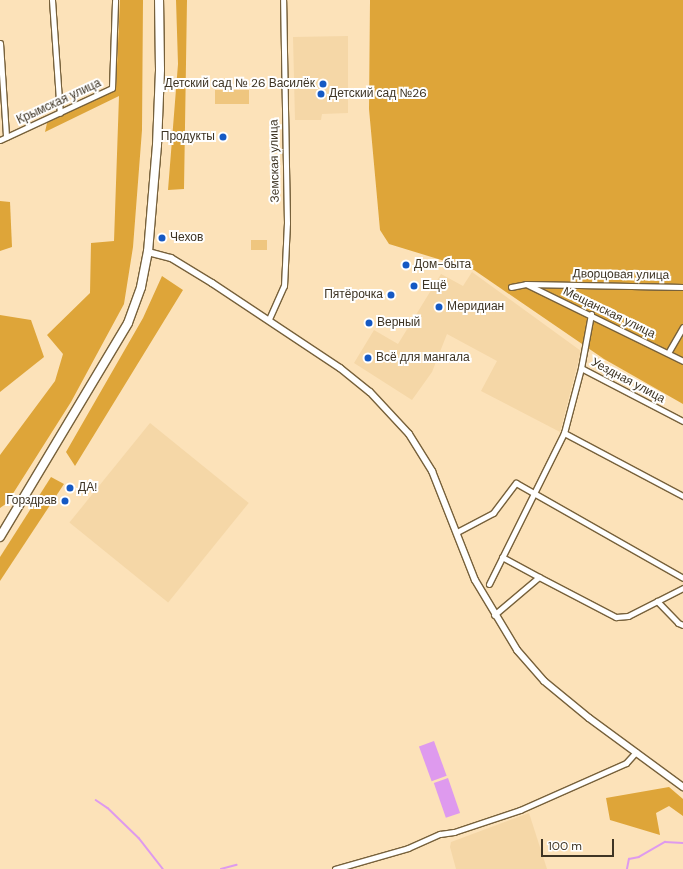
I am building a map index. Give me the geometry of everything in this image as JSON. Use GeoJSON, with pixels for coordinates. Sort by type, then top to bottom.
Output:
{"type":"FeatureCollection","features":[{"type":"Feature","properties":{"kind":"main road"},"geometry":{"type":"LineString","coordinates":[[0,537],[128,322],[141,287],[148,252],[157,142],[159,0]]}},
{"type":"Feature","properties":{"kind":"street"},"geometry":{"type":"LineString","coordinates":[[52,0],[60,113]]}},
{"type":"Feature","properties":{"kind":"street","name":"Крымская улица"},"geometry":{"type":"LineString","coordinates":[[0,140],[112,88],[115,0]]}},
{"type":"Feature","properties":{"kind":"street","name":"Земская улица"},"geometry":{"type":"LineString","coordinates":[[269,319],[284,286],[286,200],[283,0]]}},
{"type":"Feature","properties":{"kind":"street"},"geometry":{"type":"LineString","coordinates":[[0,43],[2,120],[6,137]]}},
{"type":"Feature","properties":{"kind":"street"},"geometry":{"type":"LineString","coordinates":[[148,252],[171,258],[269,319],[340,368],[370,392],[409,434],[432,471],[476,580],[494,615],[517,650],[544,681],[683,787]]}},
{"type":"Feature","properties":{"kind":"street","name":"Дворцовая улица"},"geometry":{"type":"LineString","coordinates":[[511,287],[526,284],[683,286]]}},
{"type":"Feature","properties":{"kind":"street","name":"Мещанская улица"},"geometry":{"type":"LineString","coordinates":[[526,284],[591,314],[683,361]]}},
{"type":"Feature","properties":{"kind":"street"},"geometry":{"type":"LineString","coordinates":[[581,368],[591,314]]}},
{"type":"Feature","properties":{"kind":"street"},"geometry":{"type":"LineString","coordinates":[[668,353],[683,327]]}},
{"type":"Feature","properties":{"kind":"street","name":"Уездная улица"},"geometry":{"type":"LineString","coordinates":[[489,584],[564,433],[581,368],[683,421]]}},
{"type":"Feature","properties":{"kind":"street"},"geometry":{"type":"LineString","coordinates":[[564,433],[683,496]]}},
{"type":"Feature","properties":{"kind":"street"},"geometry":{"type":"LineString","coordinates":[[456,532],[493,513],[516,483],[683,578]]}},
{"type":"Feature","properties":{"kind":"street"},"geometry":{"type":"LineString","coordinates":[[502,557],[616,617],[628,616],[683,588]]}},
{"type":"Feature","properties":{"kind":"street"},"geometry":{"type":"LineString","coordinates":[[494,615],[539,577]]}},
{"type":"Feature","properties":{"kind":"street"},"geometry":{"type":"LineString","coordinates":[[658,601],[678,623],[683,625]]}},
{"type":"Feature","properties":{"kind":"street"},"geometry":{"type":"LineString","coordinates":[[335,869],[408,848],[440,834],[454,832],[520,810],[626,763],[636,752]]}},
{"type":"Feature","properties":{"kind":"shaded area"},"geometry":{"type":"Polygon","coordinates":[[[120,0],[143,0],[142,130],[133,247],[124,304],[71,402],[7,503],[0,508],[0,455],[55,381],[63,354],[47,335],[90,293],[91,243],[114,241],[119,96],[45,132],[47,123],[116,87],[120,0]]]}},
{"type":"Feature","properties":{"kind":"shaded area"},"geometry":{"type":"Polygon","coordinates":[[[176,0],[187,0],[184,189],[168,190],[178,64],[176,0]]]}},
{"type":"Feature","properties":{"kind":"shaded area"},"geometry":{"type":"Polygon","coordinates":[[[370,0],[683,0],[683,404],[604,359],[474,270],[389,244],[380,230],[369,109],[370,0]]]}},
{"type":"Feature","properties":{"kind":"shaded area","name":"Детский сад №26"},"geometry":{"type":"Polygon","coordinates":[[[348,36],[348,113],[322,114],[321,120],[295,120],[293,37],[348,36]]]}},
{"type":"Feature","properties":{"kind":"shaded area"},"geometry":{"type":"Polygon","coordinates":[[[215,90],[249,90],[249,104],[215,104],[215,90]]]}},
{"type":"Feature","properties":{"kind":"shaded area"},"geometry":{"type":"Polygon","coordinates":[[[0,201],[10,202],[12,247],[0,251],[0,201]]]}},
{"type":"Feature","properties":{"kind":"shaded area"},"geometry":{"type":"Polygon","coordinates":[[[251,240],[267,240],[267,250],[251,250],[251,240]]]}},
{"type":"Feature","properties":{"kind":"shaded area"},"geometry":{"type":"Polygon","coordinates":[[[472,272],[581,351],[560,432],[481,391],[497,361],[447,334],[432,372],[412,400],[354,363],[374,330],[398,344],[441,274],[463,286],[472,272]]]}},
{"type":"Feature","properties":{"kind":"shaded area"},"geometry":{"type":"Polygon","coordinates":[[[162,276],[183,290],[75,466],[66,452],[143,318],[162,276]]]}},
{"type":"Feature","properties":{"kind":"shaded area"},"geometry":{"type":"Polygon","coordinates":[[[0,315],[31,320],[44,357],[0,392],[0,315]]]}},
{"type":"Feature","properties":{"kind":"shaded area"},"geometry":{"type":"Polygon","coordinates":[[[150,423],[249,503],[168,602],[69,522],[150,423]]]}},
{"type":"Feature","properties":{"kind":"shaded area"},"geometry":{"type":"Polygon","coordinates":[[[51,477],[64,484],[0,581],[0,557],[51,477]]]}},
{"type":"Feature","properties":{"kind":"shaded area"},"geometry":{"type":"Polygon","coordinates":[[[434,741],[447,776],[432,781],[419,746],[434,741]]]}},
{"type":"Feature","properties":{"kind":"shaded area"},"geometry":{"type":"Polygon","coordinates":[[[448,778],[460,813],[446,818],[434,783],[448,778]]]}},
{"type":"Feature","properties":{"kind":"shaded area"},"geometry":{"type":"Polygon","coordinates":[[[669,787],[683,799],[683,816],[669,806],[656,813],[660,835],[610,820],[606,798],[669,787]]]}},
{"type":"Feature","properties":{"kind":"shaded area"},"geometry":{"type":"Polygon","coordinates":[[[529,813],[547,869],[456,869],[450,847],[451,842],[529,813]]]}},
{"type":"Feature","properties":{"kind":"waterway"},"geometry":{"type":"LineString","coordinates":[[96,800],[108,808],[139,838],[163,869]]}},
{"type":"Feature","properties":{"kind":"waterway"},"geometry":{"type":"LineString","coordinates":[[627,869],[629,859],[639,857],[665,842],[683,843]]}},
{"type":"Feature","properties":{"kind":"waterway"},"geometry":{"type":"LineString","coordinates":[[221,869],[236,865]]}},
{"type":"Feature","properties":{"kind":"place","name":"Детский сад № 26 Василёк"},"geometry":{"type":"Point","coordinates":[323,84]}},
{"type":"Feature","properties":{"kind":"place","name":"Детский сад №26"},"geometry":{"type":"Point","coordinates":[321,94]}},
{"type":"Feature","properties":{"kind":"place","name":"Продукты"},"geometry":{"type":"Point","coordinates":[223,137]}},
{"type":"Feature","properties":{"kind":"place","name":"Чехов"},"geometry":{"type":"Point","coordinates":[162,238]}},
{"type":"Feature","properties":{"kind":"place","name":"Дом-быта"},"geometry":{"type":"Point","coordinates":[406,265]}},
{"type":"Feature","properties":{"kind":"place","name":"Ещё"},"geometry":{"type":"Point","coordinates":[414,286]}},
{"type":"Feature","properties":{"kind":"place","name":"Пятёрочка"},"geometry":{"type":"Point","coordinates":[391,295]}},
{"type":"Feature","properties":{"kind":"place","name":"Меридиан"},"geometry":{"type":"Point","coordinates":[439,307]}},
{"type":"Feature","properties":{"kind":"place","name":"Верный"},"geometry":{"type":"Point","coordinates":[369,323]}},
{"type":"Feature","properties":{"kind":"place","name":"Всё для мангала"},"geometry":{"type":"Point","coordinates":[368,358]}},
{"type":"Feature","properties":{"kind":"place","name":"ДА!"},"geometry":{"type":"Point","coordinates":[70,488]}},
{"type":"Feature","properties":{"kind":"place","name":"Горздрав"},"geometry":{"type":"Point","coordinates":[65,501]}}]}
